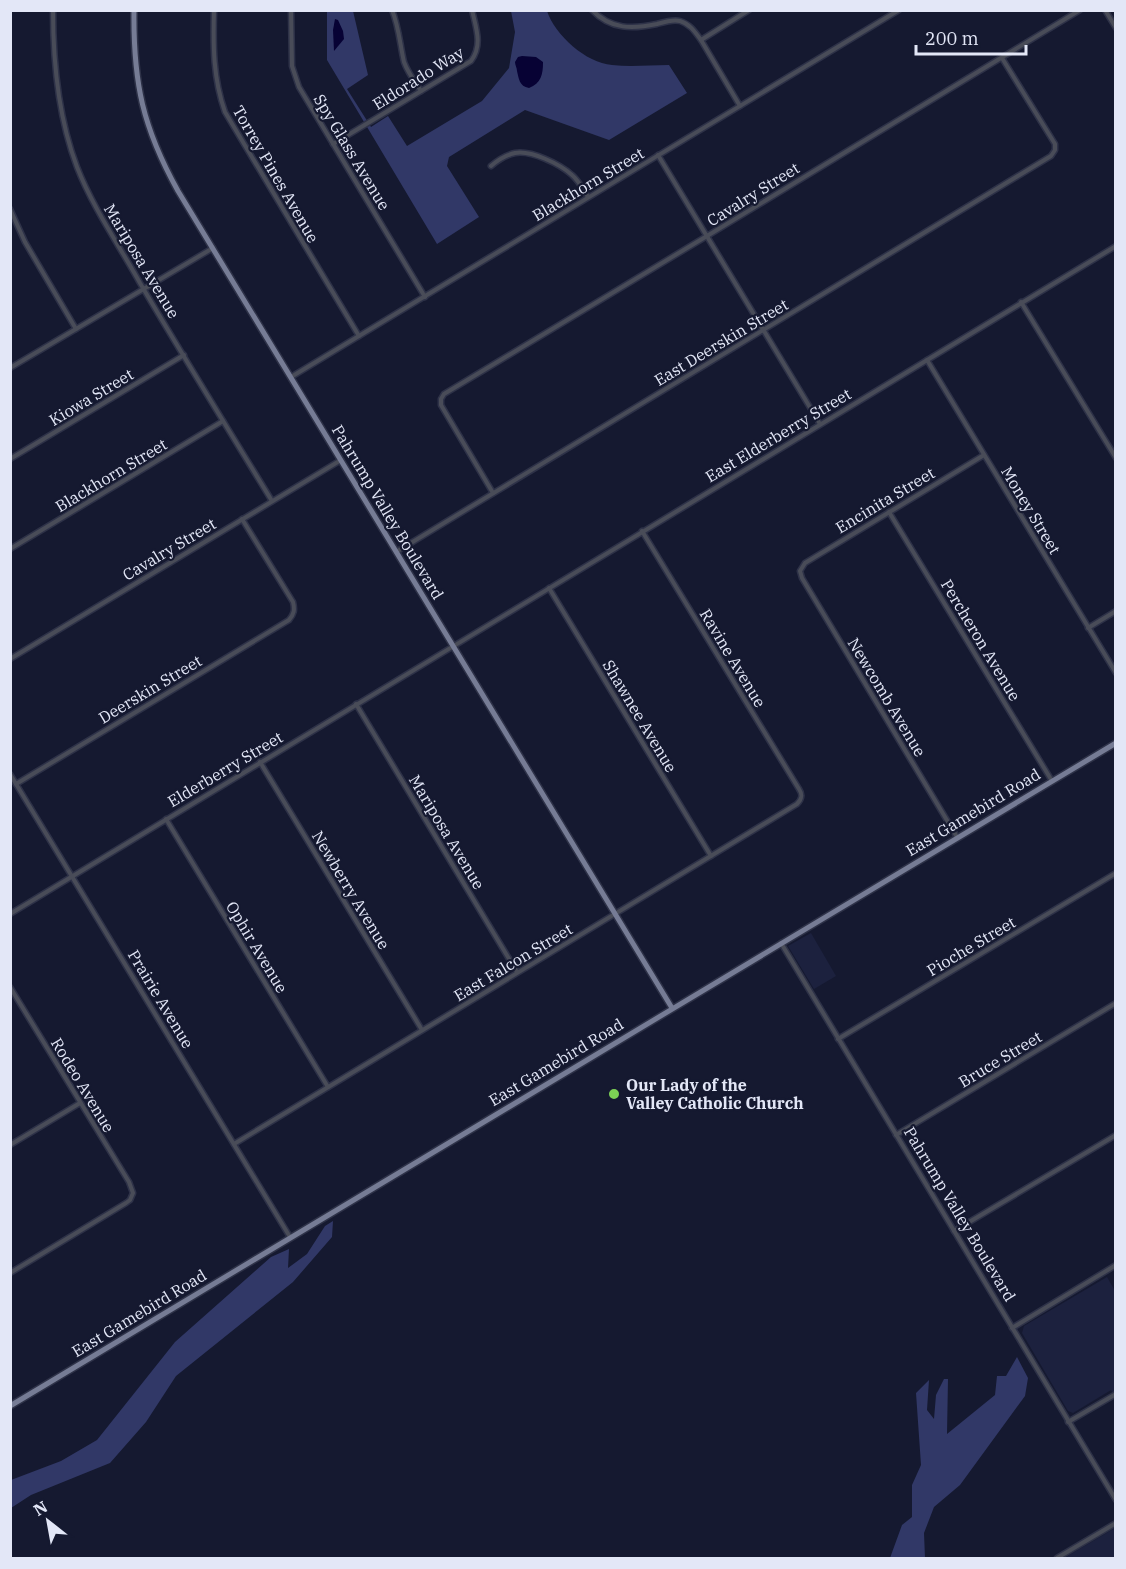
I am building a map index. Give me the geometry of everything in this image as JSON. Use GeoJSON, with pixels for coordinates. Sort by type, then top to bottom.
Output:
{"type":"FeatureCollection","features":[{"type":"Feature","properties":{"kind":"main road","name":"Pahrump Valley Boulevard"},"geometry":{"type":"LineString","coordinates":[[134,10],[134,54],[137,80],[148,128],[168,173],[672,1008]]}},
{"type":"Feature","properties":{"kind":"main road","name":"East Gamebird Road"},"geometry":{"type":"LineString","coordinates":[[10,1406],[1116,742]]}},
{"type":"Feature","properties":{"kind":"street","name":"Mariposa Avenue"},"geometry":{"type":"LineString","coordinates":[[53,10],[54,51],[60,103],[76,165],[96,209],[272,501]]}},
{"type":"Feature","properties":{"kind":"street","name":"Torrey Pines Avenue"},"geometry":{"type":"LineString","coordinates":[[214,10],[214,72],[225,112],[359,336]]}},
{"type":"Feature","properties":{"kind":"street","name":"Spy Glass Avenue"},"geometry":{"type":"LineString","coordinates":[[291,10],[291,57],[299,87],[425,297]]}},
{"type":"Feature","properties":{"kind":"street"},"geometry":{"type":"LineString","coordinates":[[392,10],[405,63],[421,91]]}},
{"type":"Feature","properties":{"kind":"street","name":"Eldorado Way"},"geometry":{"type":"LineString","coordinates":[[333,144],[468,63],[475,56],[478,43],[472,10]]}},
{"type":"Feature","properties":{"kind":"street"},"geometry":{"type":"LineString","coordinates":[[592,10],[609,23],[626,28],[680,21],[690,27],[740,106]]}},
{"type":"Feature","properties":{"kind":"street"},"geometry":{"type":"LineString","coordinates":[[700,40],[749,10]]}},
{"type":"Feature","properties":{"kind":"street","name":"Blackhorn Street"},"geometry":{"type":"LineString","coordinates":[[291,378],[899,10]]}},
{"type":"Feature","properties":{"kind":"street","name":"Cavalry Street"},"geometry":{"type":"LineString","coordinates":[[493,493],[441,405],[444,394],[1080,10]]}},
{"type":"Feature","properties":{"kind":"street"},"geometry":{"type":"LineString","coordinates":[[1105,10],[1116,28]]}},
{"type":"Feature","properties":{"kind":"street","name":"East Deerskin Street"},"geometry":{"type":"LineString","coordinates":[[396,552],[1051,156],[1055,150],[1054,144],[1002,58]]}},
{"type":"Feature","properties":{"kind":"street"},"geometry":{"type":"LineString","coordinates":[[491,166],[513,153],[536,155],[567,171],[580,184],[588,197]]}},
{"type":"Feature","properties":{"kind":"street"},"geometry":{"type":"LineString","coordinates":[[658,155],[820,424]]}},
{"type":"Feature","properties":{"kind":"street"},"geometry":{"type":"LineString","coordinates":[[10,209],[25,242],[76,329]]}},
{"type":"Feature","properties":{"kind":"street","name":"East Elderberry Street"},"geometry":{"type":"LineString","coordinates":[[453,646],[1115,247]]}},
{"type":"Feature","properties":{"kind":"street"},"geometry":{"type":"LineString","coordinates":[[10,368],[213,248]]}},
{"type":"Feature","properties":{"kind":"street"},"geometry":{"type":"LineString","coordinates":[[1022,302],[1116,458]]}},
{"type":"Feature","properties":{"kind":"street","name":"Kiowa Street"},"geometry":{"type":"LineString","coordinates":[[10,459],[184,355]]}},
{"type":"Feature","properties":{"kind":"street","name":"Money Street"},"geometry":{"type":"LineString","coordinates":[[927,360],[1116,673]]}},
{"type":"Feature","properties":{"kind":"street","name":"Blackhorn Street"},"geometry":{"type":"LineString","coordinates":[[10,549],[223,421]]}},
{"type":"Feature","properties":{"kind":"street","name":"Encinita Street"},"geometry":{"type":"LineString","coordinates":[[801,569],[805,563],[984,455]]}},
{"type":"Feature","properties":{"kind":"street","name":"Cavalry Street"},"geometry":{"type":"LineString","coordinates":[[10,659],[341,460]]}},
{"type":"Feature","properties":{"kind":"street","name":"Percheron Avenue"},"geometry":{"type":"LineString","coordinates":[[889,512],[1052,781]]}},
{"type":"Feature","properties":{"kind":"street","name":"Deerskin Street"},"geometry":{"type":"LineString","coordinates":[[16,784],[289,620],[295,607],[291,597],[242,519]]}},
{"type":"Feature","properties":{"kind":"street","name":"Ravine Avenue"},"geometry":{"type":"LineString","coordinates":[[642,531],[800,789],[801,798]]}},
{"type":"Feature","properties":{"kind":"street","name":"Newcomb Avenue"},"geometry":{"type":"LineString","coordinates":[[801,569],[802,578],[957,837]]}},
{"type":"Feature","properties":{"kind":"street","name":"Shawnee Avenue"},"geometry":{"type":"LineString","coordinates":[[549,588],[711,856]]}},
{"type":"Feature","properties":{"kind":"street"},"geometry":{"type":"LineString","coordinates":[[1088,628],[1116,611]]}},
{"type":"Feature","properties":{"kind":"street","name":"Elderberry Street"},"geometry":{"type":"LineString","coordinates":[[10,914],[453,646]]}},
{"type":"Feature","properties":{"kind":"street","name":"Mariposa Avenue"},"geometry":{"type":"LineString","coordinates":[[356,705],[517,972]]}},
{"type":"Feature","properties":{"kind":"street","name":"Newberry Avenue"},"geometry":{"type":"LineString","coordinates":[[260,762],[422,1030]]}},
{"type":"Feature","properties":{"kind":"street","name":"Prairie Avenue"},"geometry":{"type":"LineString","coordinates":[[10,774],[290,1237]]}},
{"type":"Feature","properties":{"kind":"street","name":"East Falcon Street"},"geometry":{"type":"LineString","coordinates":[[234,1144],[797,804],[801,798]]}},
{"type":"Feature","properties":{"kind":"street","name":"Ophir Avenue"},"geometry":{"type":"LineString","coordinates":[[166,819],[328,1087]]}},
{"type":"Feature","properties":{"kind":"street","name":"Pioche Street"},"geometry":{"type":"LineString","coordinates":[[838,1039],[1116,873]]}},
{"type":"Feature","properties":{"kind":"street","name":"Pahrump Valley Boulevard"},"geometry":{"type":"LineString","coordinates":[[780,943],[1116,1500]]}},
{"type":"Feature","properties":{"kind":"street","name":"Rodeo Avenue"},"geometry":{"type":"LineString","coordinates":[[10,987],[132,1188],[132,1196],[126,1203],[10,1273]]}},
{"type":"Feature","properties":{"kind":"street","name":"Bruce Street"},"geometry":{"type":"LineString","coordinates":[[896,1135],[1116,1003]]}},
{"type":"Feature","properties":{"kind":"street"},"geometry":{"type":"LineString","coordinates":[[10,1145],[80,1103]]}},
{"type":"Feature","properties":{"kind":"street"},"geometry":{"type":"LineString","coordinates":[[954,1231],[1116,1135]]}},
{"type":"Feature","properties":{"kind":"street"},"geometry":{"type":"LineString","coordinates":[[1012,1328],[1116,1265]]}},
{"type":"Feature","properties":{"kind":"street"},"geometry":{"type":"LineString","coordinates":[[1068,1422],[1116,1394]]}},
{"type":"Feature","properties":{"kind":"street"},"geometry":{"type":"LineString","coordinates":[[1057,1558],[1116,1523]]}},
{"type":"Feature","properties":{"kind":"shaded area"},"geometry":{"type":"Polygon","coordinates":[[[327,11],[353,11],[368,75],[347,89],[371,127],[388,116],[407,146],[482,101],[509,68],[515,32],[511,11],[547,11],[564,38],[582,53],[602,63],[626,66],[669,65],[687,93],[609,140],[525,110],[449,157],[447,166],[479,217],[437,244],[327,60],[327,11]]]}},
{"type":"Feature","properties":{"kind":"shaded area"},"geometry":{"type":"Polygon","coordinates":[[[335,19],[338,20],[343,31],[344,39],[334,51],[333,30],[335,19]]]}},
{"type":"Feature","properties":{"kind":"shaded area"},"geometry":{"type":"Polygon","coordinates":[[[518,57],[536,57],[543,62],[540,78],[529,88],[520,82],[515,64],[518,57]]]}},
{"type":"Feature","properties":{"kind":"shaded area"},"geometry":{"type":"Polygon","coordinates":[[[811,933],[836,976],[814,989],[788,946],[811,933]]]}},
{"type":"Feature","properties":{"kind":"shaded area"},"geometry":{"type":"Polygon","coordinates":[[[333,1221],[332,1237],[293,1282],[176,1376],[146,1422],[110,1463],[31,1495],[11,1508],[11,1480],[61,1461],[97,1440],[175,1342],[271,1257],[289,1249],[288,1268],[307,1254],[325,1226],[333,1221]]]}},
{"type":"Feature","properties":{"kind":"shaded area"},"geometry":{"type":"Polygon","coordinates":[[[1107,1277],[1115,1291],[1115,1397],[1111,1390],[1073,1413],[1068,1411],[1022,1333],[1024,1326],[1107,1277]]]}},
{"type":"Feature","properties":{"kind":"shaded area"},"geometry":{"type":"Polygon","coordinates":[[[1017,1357],[1028,1378],[1025,1396],[960,1485],[934,1507],[924,1533],[925,1558],[890,1558],[902,1525],[912,1517],[912,1485],[921,1465],[916,1393],[929,1380],[927,1410],[934,1419],[936,1395],[944,1379],[948,1379],[947,1434],[995,1395],[997,1376],[1006,1376],[1017,1357]]]}},
{"type":"Feature","properties":{"kind":"shaded area"},"geometry":{"type":"Polygon","coordinates":[[[1115,1528],[1115,1558],[1064,1558],[1115,1528]]]}},
{"type":"Feature","properties":{"kind":"place","name":"Our Lady of the Valley Catholic Church"},"geometry":{"type":"Point","coordinates":[614,1094]}}]}
